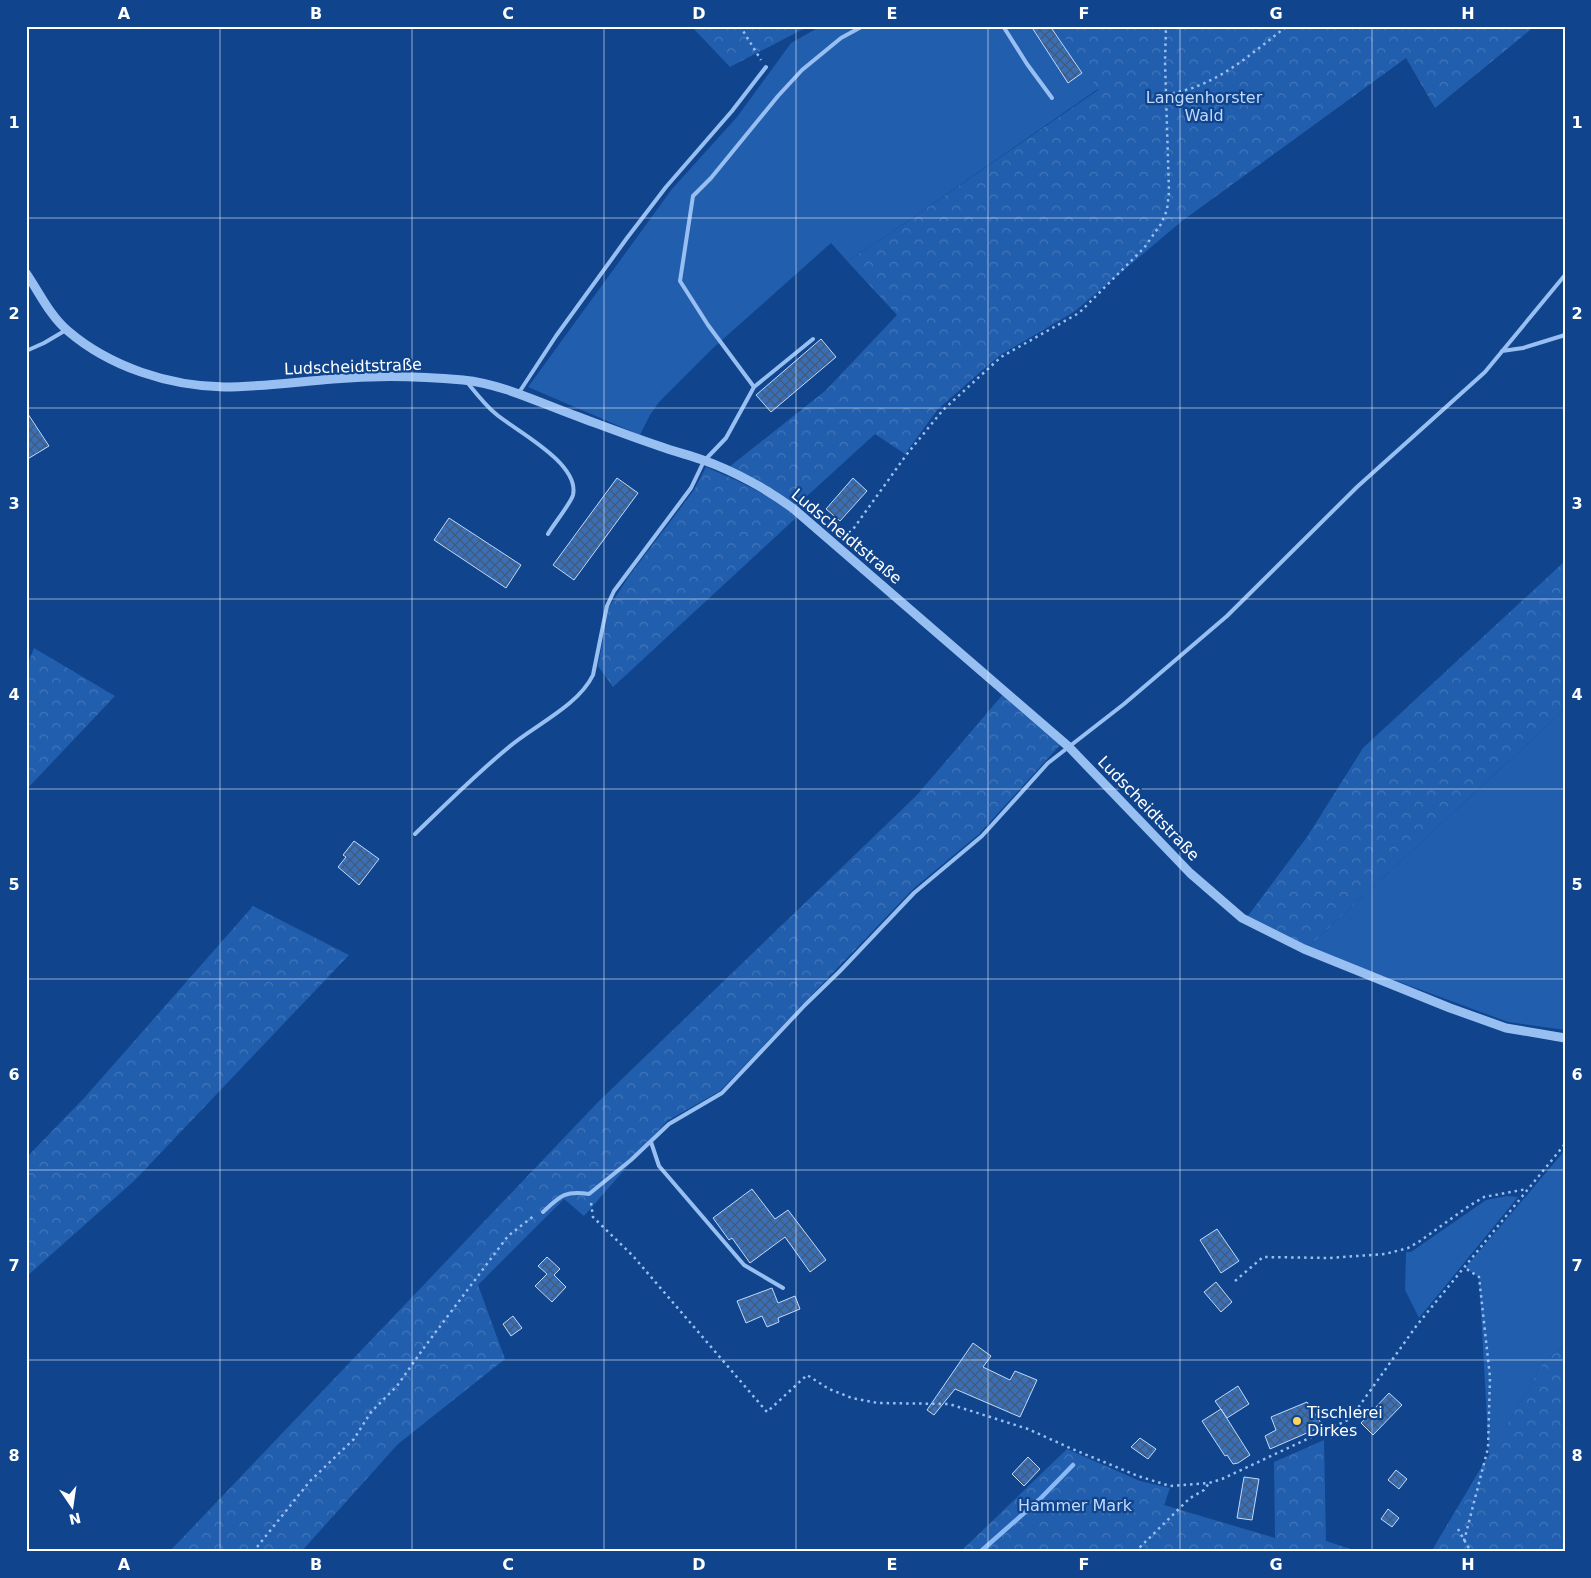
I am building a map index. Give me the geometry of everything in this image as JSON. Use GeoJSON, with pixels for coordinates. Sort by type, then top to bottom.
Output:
{"type":"FeatureCollection","features":[{"type":"Feature","properties":{"kind":"street","name":"Ludscheidtstraße"},"geometry":{"type":"LineString","coordinates":[[26,273],[55,317],[67,330],[92,348],[129,368],[161,378],[195,385],[246,386],[334,378],[419,377],[466,380],[518,394],[657,446],[704,461],[777,496],[1069,746],[1190,873],[1242,918],[1304,949],[1450,1008],[1506,1028],[1565,1038]]}},
{"type":"Feature","properties":{"kind":"lane"},"geometry":{"type":"LineString","coordinates":[[754,387],[708,325],[680,282],[693,196],[711,178],[778,96],[802,70],[841,38],[864,26]]}},
{"type":"Feature","properties":{"kind":"lane"},"geometry":{"type":"LineString","coordinates":[[1003,26],[1027,64],[1052,98]]}},
{"type":"Feature","properties":{"kind":"lane"},"geometry":{"type":"LineString","coordinates":[[518,394],[556,336],[627,238],[666,187],[732,111],[766,67]]}},
{"type":"Feature","properties":{"kind":"lane"},"geometry":{"type":"LineString","coordinates":[[543,1212],[558,1198],[574,1192],[589,1194],[651,1142],[669,1124],[722,1093],[903,904],[982,836],[1048,763],[1124,704],[1227,616],[1351,494],[1485,372],[1565,275]]}},
{"type":"Feature","properties":{"kind":"lane"},"geometry":{"type":"LineString","coordinates":[[26,351],[67,330]]}},
{"type":"Feature","properties":{"kind":"lane"},"geometry":{"type":"LineString","coordinates":[[1502,351],[1523,348],[1565,335]]}},
{"type":"Feature","properties":{"kind":"lane"},"geometry":{"type":"LineString","coordinates":[[415,834],[510,746],[568,704],[588,685],[592,675],[607,606],[614,591],[691,488],[704,461],[726,438],[754,387],[813,339]]}},
{"type":"Feature","properties":{"kind":"lane"},"geometry":{"type":"LineString","coordinates":[[466,380],[495,413],[541,446],[566,470],[573,481],[573,496],[548,534]]}},
{"type":"Feature","properties":{"kind":"lane"},"geometry":{"type":"LineString","coordinates":[[651,1142],[659,1166],[744,1265],[783,1288]]}},
{"type":"Feature","properties":{"kind":"path"},"geometry":{"type":"LineString","coordinates":[[740,26],[766,67]]}},
{"type":"Feature","properties":{"kind":"path"},"geometry":{"type":"LineString","coordinates":[[840,548],[907,454],[943,410],[1001,356],[1079,313],[1144,248],[1161,224],[1167,210],[1169,192],[1166,160],[1166,26]]}},
{"type":"Feature","properties":{"kind":"path"},"geometry":{"type":"LineString","coordinates":[[1166,96],[1199,86],[1215,78],[1240,62],[1287,26]]}},
{"type":"Feature","properties":{"kind":"path"},"geometry":{"type":"LineString","coordinates":[[589,1194],[594,1217],[633,1256],[767,1412],[807,1375],[829,1389],[852,1398],[878,1403],[949,1404],[1028,1428],[1070,1448],[1154,1482],[1170,1486],[1209,1483],[1222,1479],[1350,1419],[1418,1325],[1565,1144]]}},
{"type":"Feature","properties":{"kind":"path"},"geometry":{"type":"LineString","coordinates":[[1235,1281],[1263,1257],[1329,1258],[1385,1254],[1408,1248],[1433,1234],[1469,1206],[1484,1197],[1527,1189]]}},
{"type":"Feature","properties":{"kind":"path"},"geometry":{"type":"LineString","coordinates":[[253,1552],[310,1481],[354,1439],[371,1412],[398,1386],[423,1349],[508,1236],[536,1214],[543,1212]]}},
{"type":"Feature","properties":{"kind":"path"},"geometry":{"type":"LineString","coordinates":[[1464,1541],[1488,1448],[1490,1377],[1478,1277],[1465,1268]]}},
{"type":"Feature","properties":{"kind":"path"},"geometry":{"type":"LineString","coordinates":[[1135,1552],[1190,1498],[1204,1490],[1209,1483]]}},
{"type":"Feature","properties":{"kind":"path"},"geometry":{"type":"LineString","coordinates":[[1458,1529],[1471,1552]]}},
{"type":"Feature","properties":{"kind":"green space"},"geometry":{"type":"Polygon","coordinates":[[[691,26],[809,26],[730,67],[691,26]]]}},
{"type":"Feature","properties":{"kind":"green space"},"geometry":{"type":"Polygon","coordinates":[[[821,26],[1057,26],[1098,89],[847,261],[831,243],[712,349],[659,402],[640,435],[528,387],[672,189],[737,117],[791,43],[821,26]]]}},
{"type":"Feature","properties":{"kind":"green space","name":"Langenhorster Wald"},"geometry":{"type":"Polygon","coordinates":[[[1057,26],[1535,26],[1435,108],[1406,58],[1182,221],[1074,312],[1000,355],[938,409],[905,454],[875,434],[796,506],[729,467],[825,391],[897,315],[847,261],[1098,90],[1057,26]]]}},
{"type":"Feature","properties":{"kind":"green space"},"geometry":{"type":"Polygon","coordinates":[[[706,467],[764,495],[797,517],[613,687],[598,666],[609,607],[629,576],[694,490],[706,467]]]}},
{"type":"Feature","properties":{"kind":"green space"},"geometry":{"type":"Polygon","coordinates":[[[1565,561],[1565,709],[1307,948],[1247,917],[1307,837],[1363,748],[1565,561]]]}},
{"type":"Feature","properties":{"kind":"green space"},"geometry":{"type":"Polygon","coordinates":[[[34,648],[115,696],[26,790],[26,668],[34,648]]]}},
{"type":"Feature","properties":{"kind":"green space"},"geometry":{"type":"Polygon","coordinates":[[[1004,693],[1062,743],[979,834],[913,889],[720,1091],[667,1121],[584,1216],[564,1199],[478,1285],[505,1359],[398,1444],[301,1552],[169,1552],[598,1102],[917,795],[1004,693]]]}},
{"type":"Feature","properties":{"kind":"green space"},"geometry":{"type":"Polygon","coordinates":[[[1565,709],[1565,1030],[1508,1022],[1307,948],[1565,709]]]}},
{"type":"Feature","properties":{"kind":"green space"},"geometry":{"type":"Polygon","coordinates":[[[253,906],[349,955],[134,1181],[26,1277],[26,1158],[85,1097],[253,906]]]}},
{"type":"Feature","properties":{"kind":"green space"},"geometry":{"type":"Polygon","coordinates":[[[1565,1150],[1565,1346],[1545,1360],[1489,1455],[1479,1277],[1465,1268],[1565,1150]]]}},
{"type":"Feature","properties":{"kind":"green space"},"geometry":{"type":"Polygon","coordinates":[[[1507,1196],[1518,1197],[1419,1318],[1405,1290],[1406,1252],[1411,1252],[1486,1200],[1507,1196]]]}},
{"type":"Feature","properties":{"kind":"green space"},"geometry":{"type":"Polygon","coordinates":[[[1565,1346],[1565,1552],[1431,1552],[1545,1360],[1565,1346]]]}},
{"type":"Feature","properties":{"kind":"green space","name":"Hammer Mark"},"geometry":{"type":"Polygon","coordinates":[[[1324,1440],[1326,1541],[1360,1552],[960,1552],[1067,1449],[1140,1481],[1170,1488],[1164,1505],[1275,1538],[1274,1462],[1324,1440]]]}},
{"type":"Feature","properties":{"kind":"building"},"geometry":{"type":"Polygon","coordinates":[[[1031,26],[1050,26],[1082,73],[1068,83],[1031,26]]]}},
{"type":"Feature","properties":{"kind":"building"},"geometry":{"type":"Polygon","coordinates":[[[821,339],[836,357],[771,412],[756,395],[821,339]]]}},
{"type":"Feature","properties":{"kind":"building"},"geometry":{"type":"Polygon","coordinates":[[[26,411],[49,446],[26,460],[26,411]]]}},
{"type":"Feature","properties":{"kind":"building"},"geometry":{"type":"Polygon","coordinates":[[[617,478],[638,493],[574,580],[553,565],[617,478]]]}},
{"type":"Feature","properties":{"kind":"building"},"geometry":{"type":"Polygon","coordinates":[[[853,478],[867,491],[840,521],[826,509],[853,478]]]}},
{"type":"Feature","properties":{"kind":"building"},"geometry":{"type":"Polygon","coordinates":[[[449,518],[521,565],[506,588],[434,540],[449,518]]]}},
{"type":"Feature","properties":{"kind":"building"},"geometry":{"type":"Polygon","coordinates":[[[354,841],[379,859],[359,885],[338,867],[346,857],[343,855],[354,841]]]}},
{"type":"Feature","properties":{"kind":"building"},"geometry":{"type":"Polygon","coordinates":[[[752,1189],[775,1219],[788,1210],[826,1260],[810,1272],[785,1237],[750,1263],[732,1238],[729,1240],[713,1218],[752,1189]]]}},
{"type":"Feature","properties":{"kind":"building"},"geometry":{"type":"Polygon","coordinates":[[[1217,1229],[1239,1261],[1221,1273],[1200,1240],[1217,1229]]]}},
{"type":"Feature","properties":{"kind":"building"},"geometry":{"type":"Polygon","coordinates":[[[547,1257],[560,1269],[554,1275],[566,1287],[552,1302],[535,1286],[547,1274],[538,1266],[547,1257]]]}},
{"type":"Feature","properties":{"kind":"building"},"geometry":{"type":"Polygon","coordinates":[[[1216,1282],[1232,1302],[1221,1312],[1204,1292],[1216,1282]]]}},
{"type":"Feature","properties":{"kind":"building"},"geometry":{"type":"Polygon","coordinates":[[[772,1288],[778,1303],[795,1296],[800,1309],[778,1318],[779,1322],[767,1327],[762,1316],[746,1323],[737,1301],[772,1288]]]}},
{"type":"Feature","properties":{"kind":"building"},"geometry":{"type":"Polygon","coordinates":[[[513,1316],[522,1328],[511,1336],[503,1324],[513,1316]]]}},
{"type":"Feature","properties":{"kind":"building"},"geometry":{"type":"Polygon","coordinates":[[[973,1343],[991,1356],[983,1367],[1010,1380],[1015,1371],[1037,1380],[1020,1417],[955,1389],[934,1415],[927,1410],[973,1343]]]}},
{"type":"Feature","properties":{"kind":"building"},"geometry":{"type":"Polygon","coordinates":[[[1238,1386],[1249,1404],[1227,1418],[1215,1401],[1238,1386]]]}},
{"type":"Feature","properties":{"kind":"building"},"geometry":{"type":"Polygon","coordinates":[[[1389,1393],[1402,1405],[1373,1435],[1361,1423],[1389,1393]]]}},
{"type":"Feature","properties":{"kind":"building","name":"Tischlerei Dirkes"},"geometry":{"type":"Polygon","coordinates":[[[1307,1402],[1323,1426],[1270,1449],[1265,1436],[1276,1430],[1271,1417],[1307,1402]]]}},
{"type":"Feature","properties":{"kind":"building"},"geometry":{"type":"Polygon","coordinates":[[[1221,1409],[1250,1455],[1238,1463],[1233,1464],[1227,1455],[1225,1456],[1202,1421],[1221,1409]]]}},
{"type":"Feature","properties":{"kind":"building"},"geometry":{"type":"Polygon","coordinates":[[[1140,1438],[1156,1449],[1148,1459],[1131,1447],[1140,1438]]]}},
{"type":"Feature","properties":{"kind":"building"},"geometry":{"type":"Polygon","coordinates":[[[1028,1457],[1040,1469],[1024,1486],[1012,1474],[1028,1457]]]}},
{"type":"Feature","properties":{"kind":"building"},"geometry":{"type":"Polygon","coordinates":[[[1396,1470],[1407,1479],[1399,1489],[1388,1480],[1396,1470]]]}},
{"type":"Feature","properties":{"kind":"building"},"geometry":{"type":"Polygon","coordinates":[[[1244,1477],[1259,1479],[1252,1520],[1237,1518],[1244,1477]]]}},
{"type":"Feature","properties":{"kind":"building"},"geometry":{"type":"Polygon","coordinates":[[[1388,1509],[1399,1518],[1392,1527],[1381,1519],[1388,1509]]]}},
{"type":"Feature","properties":{"kind":"waterway"},"geometry":{"type":"LineString","coordinates":[[980,1552],[1040,1499],[1073,1465]]}},
{"type":"Feature","properties":{"kind":"place","name":"Tischlerei Dirkes"},"geometry":{"type":"Point","coordinates":[1297,1421]}}]}
